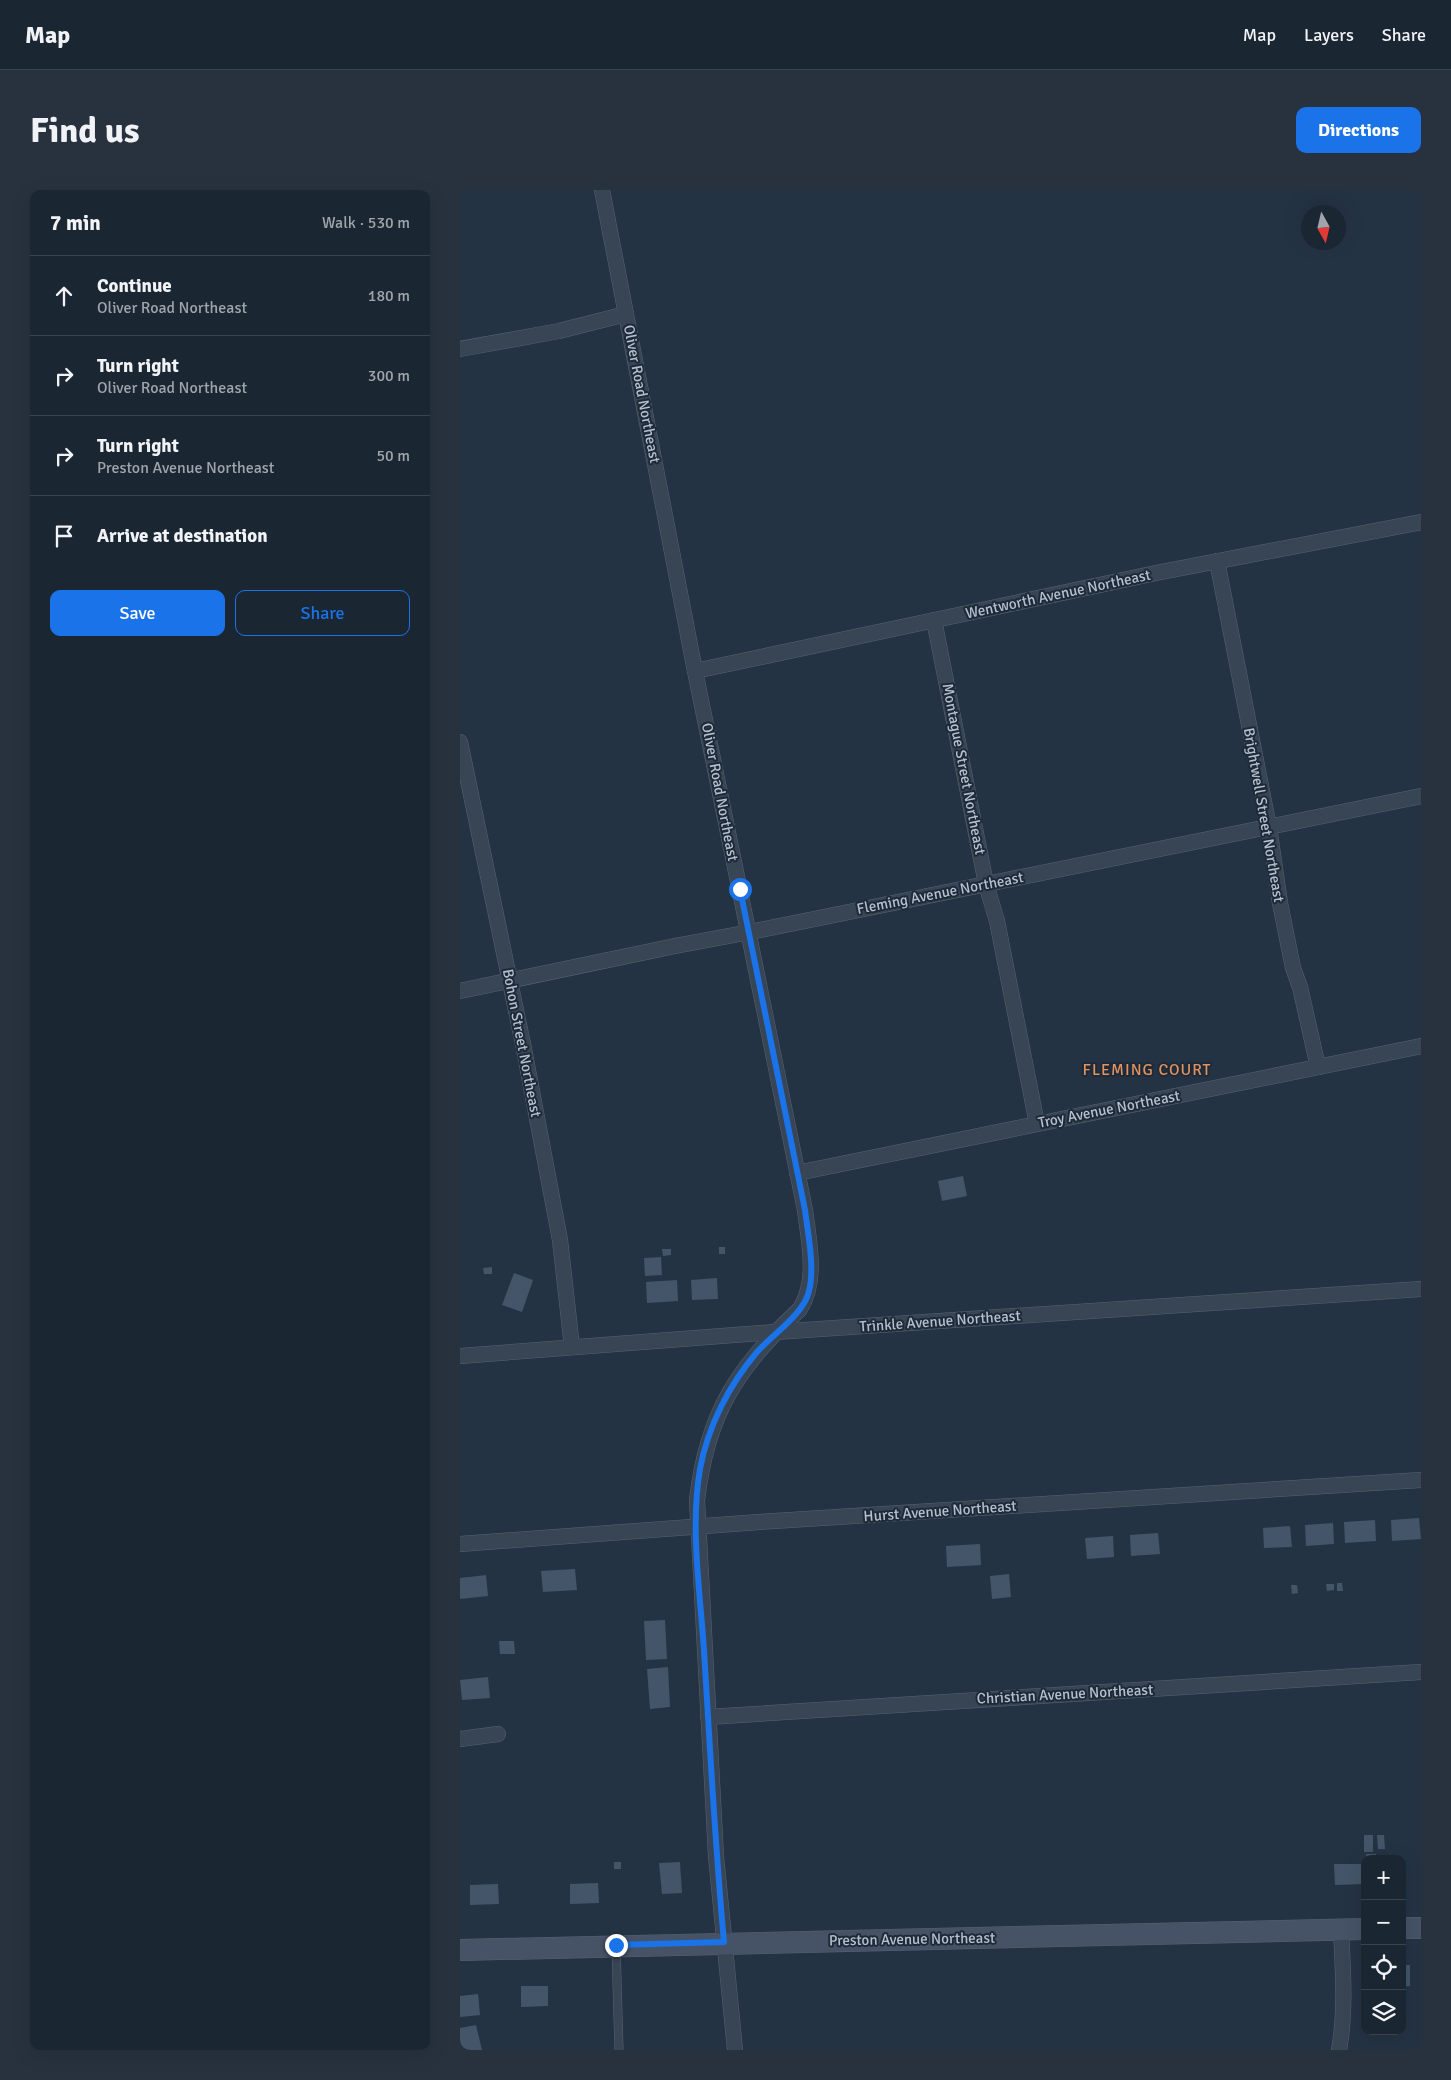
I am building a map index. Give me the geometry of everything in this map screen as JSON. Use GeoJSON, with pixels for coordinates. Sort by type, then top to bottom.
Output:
{"type":"FeatureCollection","features":[{"type":"Feature","properties":{"kind":"street","name":"Oliver Road Northeast"},"geometry":{"type":"LineString","coordinates":[[602,190],[696,671],[798,1173],[809,1241],[809,1290],[800,1309],[756,1354],[739,1378],[714,1421],[700,1469],[696,1528],[724,1942],[735,2050]]}},
{"type":"Feature","properties":{"kind":"street"},"geometry":{"type":"LineString","coordinates":[[460,349],[559,331],[626,314]]}},
{"type":"Feature","properties":{"kind":"street","name":"Wentworth Avenue Northeast"},"geometry":{"type":"LineString","coordinates":[[696,671],[1217,561],[1421,522]]}},
{"type":"Feature","properties":{"kind":"street","name":"Brightwell Street Northeast"},"geometry":{"type":"LineString","coordinates":[[1217,561],[1293,968],[1300,987],[1318,1067]]}},
{"type":"Feature","properties":{"kind":"street","name":"Montague Street Northeast"},"geometry":{"type":"LineString","coordinates":[[934,620],[986,884],[996,921],[1037,1124]]}},
{"type":"Feature","properties":{"kind":"street","name":"Bohon Street Northeast"},"geometry":{"type":"LineString","coordinates":[[460,742],[510,982],[560,1240],[572,1347]]}},
{"type":"Feature","properties":{"kind":"street","name":"Fleming Avenue Northeast"},"geometry":{"type":"LineString","coordinates":[[460,991],[1421,796]]}},
{"type":"Feature","properties":{"kind":"street","name":"Troy Avenue Northeast"},"geometry":{"type":"LineString","coordinates":[[798,1173],[1421,1046]]}},
{"type":"Feature","properties":{"kind":"street","name":"Trinkle Avenue Northeast"},"geometry":{"type":"LineString","coordinates":[[460,1356],[776,1332],[1421,1289]]}},
{"type":"Feature","properties":{"kind":"street","name":"Hurst Avenue Northeast"},"geometry":{"type":"LineString","coordinates":[[460,1544],[1421,1480]]}},
{"type":"Feature","properties":{"kind":"street","name":"Christian Avenue Northeast"},"geometry":{"type":"LineString","coordinates":[[708,1716],[1421,1672]]}},
{"type":"Feature","properties":{"kind":"street"},"geometry":{"type":"LineString","coordinates":[[460,1739],[498,1734]]}},
{"type":"Feature","properties":{"kind":"street"},"geometry":{"type":"LineString","coordinates":[[1406,1928],[1421,1928]]}},
{"type":"Feature","properties":{"kind":"street","name":"Preston Avenue Northeast"},"geometry":{"type":"LineString","coordinates":[[460,1950],[724,1942],[1361,1929]]}},
{"type":"Feature","properties":{"kind":"street"},"geometry":{"type":"LineString","coordinates":[[1339,2050],[1342,2032],[1343,1983],[1341,1930]]}},
{"type":"Feature","properties":{"kind":"lane"},"geometry":{"type":"LineString","coordinates":[[616,1945],[619,2050]]}},
{"type":"Feature","properties":{"kind":"building"},"geometry":{"type":"Polygon","coordinates":[[[963,1176],[967,1196],[942,1201],[938,1181],[963,1176]]]}},
{"type":"Feature","properties":{"kind":"building"},"geometry":{"type":"Polygon","coordinates":[[[719,1247],[725,1247],[725,1254],[719,1254],[719,1247]]]}},
{"type":"Feature","properties":{"kind":"building"},"geometry":{"type":"Polygon","coordinates":[[[662,1249],[671,1249],[671,1255],[663,1256],[662,1249]]]}},
{"type":"Feature","properties":{"kind":"building"},"geometry":{"type":"Polygon","coordinates":[[[661,1257],[662,1275],[645,1276],[644,1258],[661,1257]]]}},
{"type":"Feature","properties":{"kind":"building"},"geometry":{"type":"Polygon","coordinates":[[[492,1267],[492,1274],[484,1274],[483,1268],[492,1267]]]}},
{"type":"Feature","properties":{"kind":"building"},"geometry":{"type":"Polygon","coordinates":[[[514,1273],[533,1280],[522,1312],[502,1305],[514,1273]]]}},
{"type":"Feature","properties":{"kind":"building"},"geometry":{"type":"Polygon","coordinates":[[[717,1278],[718,1299],[692,1300],[691,1280],[717,1278]]]}},
{"type":"Feature","properties":{"kind":"building"},"geometry":{"type":"Polygon","coordinates":[[[677,1280],[678,1301],[647,1303],[646,1282],[677,1280]]]}},
{"type":"Feature","properties":{"kind":"building"},"geometry":{"type":"Polygon","coordinates":[[[1419,1518],[1421,1539],[1392,1541],[1391,1520],[1419,1518]]]}},
{"type":"Feature","properties":{"kind":"building"},"geometry":{"type":"Polygon","coordinates":[[[1375,1520],[1376,1541],[1345,1543],[1344,1522],[1375,1520]]]}},
{"type":"Feature","properties":{"kind":"building"},"geometry":{"type":"Polygon","coordinates":[[[1333,1523],[1334,1544],[1306,1546],[1305,1525],[1333,1523]]]}},
{"type":"Feature","properties":{"kind":"building"},"geometry":{"type":"Polygon","coordinates":[[[1290,1526],[1292,1547],[1264,1548],[1263,1528],[1290,1526]]]}},
{"type":"Feature","properties":{"kind":"building"},"geometry":{"type":"Polygon","coordinates":[[[1158,1533],[1160,1554],[1131,1556],[1130,1535],[1158,1533]]]}},
{"type":"Feature","properties":{"kind":"building"},"geometry":{"type":"Polygon","coordinates":[[[1113,1536],[1114,1557],[1087,1559],[1085,1538],[1113,1536]]]}},
{"type":"Feature","properties":{"kind":"building"},"geometry":{"type":"Polygon","coordinates":[[[980,1544],[981,1565],[947,1567],[946,1546],[980,1544]]]}},
{"type":"Feature","properties":{"kind":"building"},"geometry":{"type":"Polygon","coordinates":[[[575,1569],[577,1590],[543,1592],[541,1571],[575,1569]]]}},
{"type":"Feature","properties":{"kind":"building"},"geometry":{"type":"Polygon","coordinates":[[[1009,1574],[1011,1597],[992,1599],[990,1576],[1009,1574]]]}},
{"type":"Feature","properties":{"kind":"building"},"geometry":{"type":"Polygon","coordinates":[[[486,1575],[488,1596],[460,1599],[460,1578],[486,1575]]]}},
{"type":"Feature","properties":{"kind":"building"},"geometry":{"type":"Polygon","coordinates":[[[1337,1583],[1342,1583],[1343,1591],[1337,1591],[1337,1583]]]}},
{"type":"Feature","properties":{"kind":"building"},"geometry":{"type":"Polygon","coordinates":[[[1326,1584],[1334,1584],[1334,1590],[1327,1591],[1326,1584]]]}},
{"type":"Feature","properties":{"kind":"building"},"geometry":{"type":"Polygon","coordinates":[[[1291,1585],[1297,1585],[1298,1593],[1292,1594],[1291,1585]]]}},
{"type":"Feature","properties":{"kind":"building"},"geometry":{"type":"Polygon","coordinates":[[[665,1620],[667,1659],[646,1660],[644,1621],[665,1620]]]}},
{"type":"Feature","properties":{"kind":"building"},"geometry":{"type":"Polygon","coordinates":[[[499,1641],[514,1641],[515,1654],[500,1654],[499,1641]]]}},
{"type":"Feature","properties":{"kind":"building"},"geometry":{"type":"Polygon","coordinates":[[[668,1667],[670,1707],[650,1709],[647,1669],[668,1667]]]}},
{"type":"Feature","properties":{"kind":"building"},"geometry":{"type":"Polygon","coordinates":[[[488,1677],[490,1698],[462,1700],[460,1680],[488,1677]]]}},
{"type":"Feature","properties":{"kind":"building"},"geometry":{"type":"Polygon","coordinates":[[[1364,1835],[1373,1835],[1373,1852],[1364,1852],[1364,1835]]]}},
{"type":"Feature","properties":{"kind":"building"},"geometry":{"type":"Polygon","coordinates":[[[1377,1835],[1384,1835],[1385,1849],[1378,1849],[1377,1835]]]}},
{"type":"Feature","properties":{"kind":"building"},"geometry":{"type":"Polygon","coordinates":[[[614,1862],[621,1862],[621,1869],[614,1869],[614,1862]]]}},
{"type":"Feature","properties":{"kind":"building"},"geometry":{"type":"Polygon","coordinates":[[[680,1862],[682,1893],[662,1894],[659,1863],[680,1862]]]}},
{"type":"Feature","properties":{"kind":"building"},"geometry":{"type":"Polygon","coordinates":[[[1334,1864],[1361,1864],[1361,1884],[1335,1885],[1334,1864]]]}},
{"type":"Feature","properties":{"kind":"building"},"geometry":{"type":"Polygon","coordinates":[[[598,1883],[599,1903],[570,1904],[570,1884],[598,1883]]]}},
{"type":"Feature","properties":{"kind":"building"},"geometry":{"type":"Polygon","coordinates":[[[498,1884],[499,1904],[470,1905],[470,1885],[498,1884]]]}},
{"type":"Feature","properties":{"kind":"building"},"geometry":{"type":"Polygon","coordinates":[[[1406,1965],[1410,1965],[1410,1986],[1406,1986],[1406,1965]]]}},
{"type":"Feature","properties":{"kind":"building"},"geometry":{"type":"Polygon","coordinates":[[[521,1986],[548,1986],[548,2006],[521,2007],[521,1986]]]}},
{"type":"Feature","properties":{"kind":"building"},"geometry":{"type":"Polygon","coordinates":[[[478,1994],[480,2015],[460,2017],[460,1996],[478,1994]]]}},
{"type":"Feature","properties":{"kind":"building"},"geometry":{"type":"Polygon","coordinates":[[[476,2025],[482,2050],[460,2050],[460,2028],[476,2025]]]}},
{"type":"Feature","properties":{"kind":"district","name":"FLEMING COURT"},"geometry":{"type":"Point","coordinates":[1147,1069]}},
{"type":"Feature","properties":{"kind":"route"},"geometry":{"type":"LineString","coordinates":[[616,1945],[724,1942],[716,1856],[696,1528],[696,1500],[700,1469],[714,1421],[733,1386],[756,1354],[800,1309],[806,1300],[809,1290],[809,1241],[805,1210],[740,889]]}}]}
